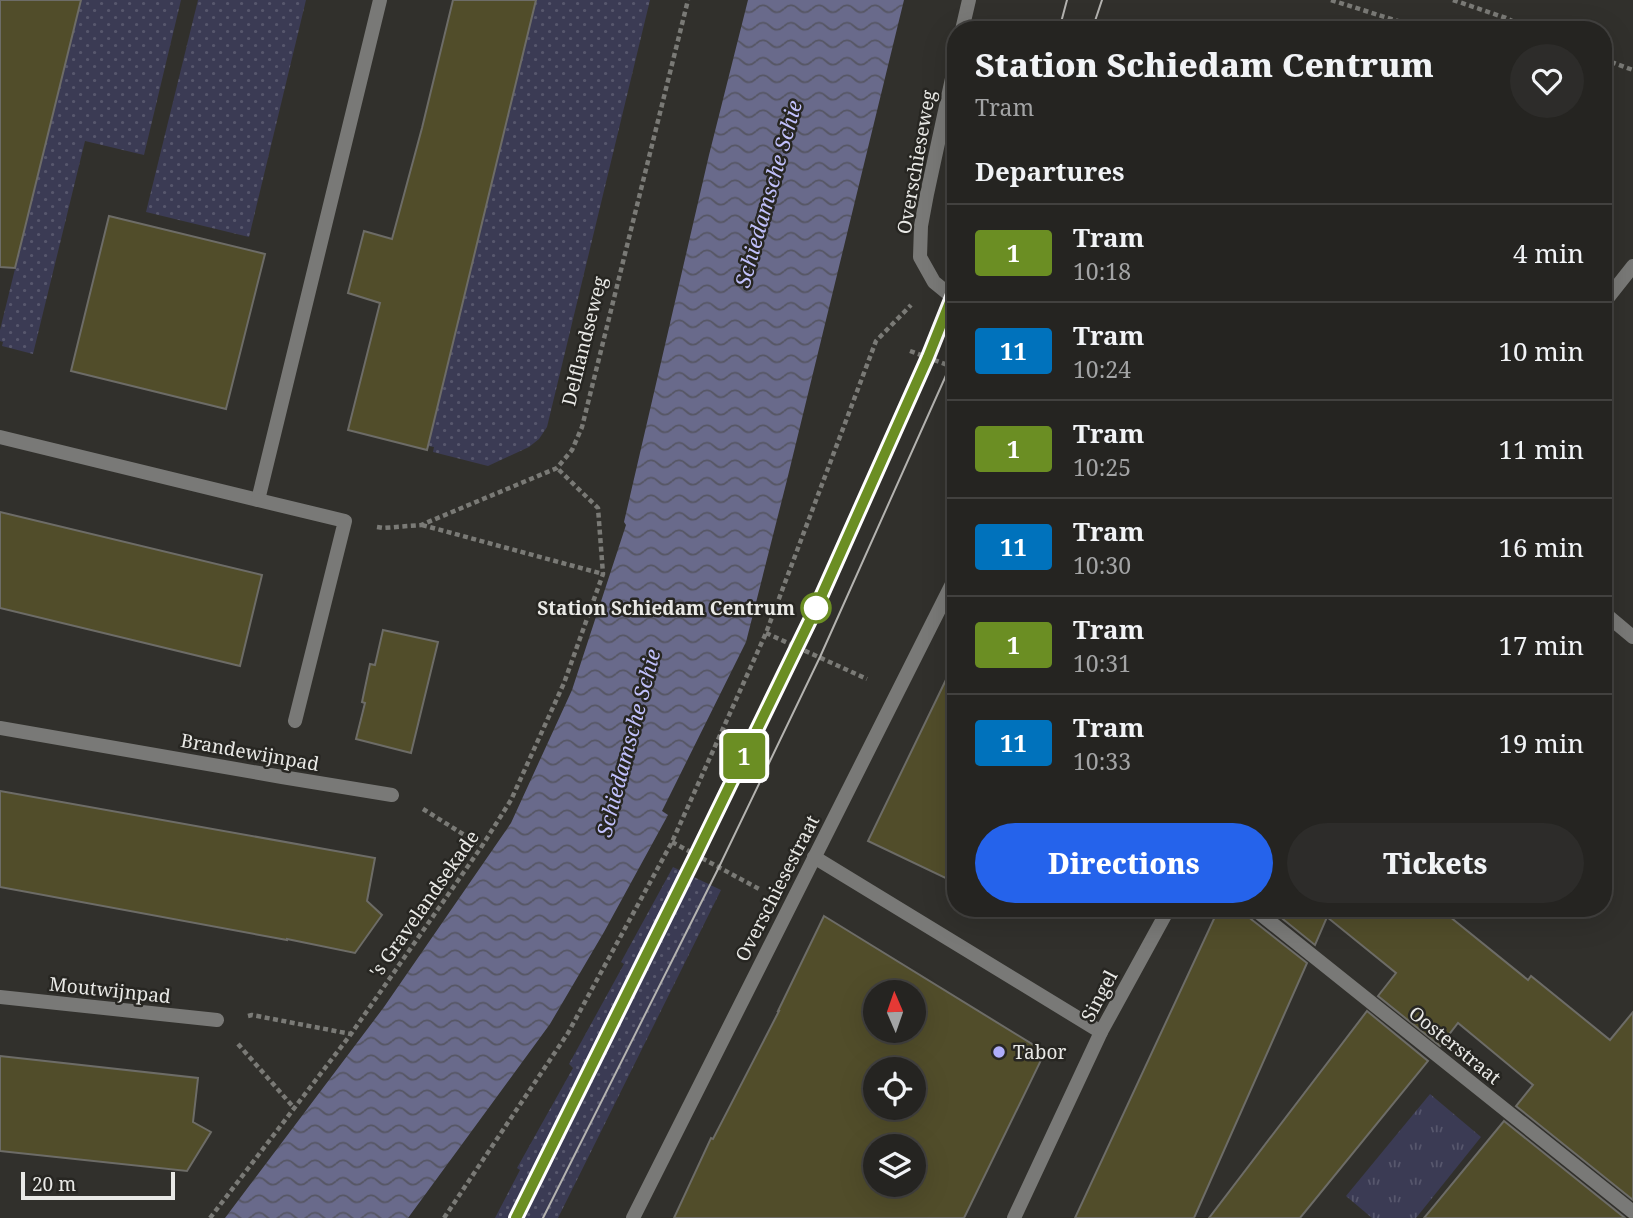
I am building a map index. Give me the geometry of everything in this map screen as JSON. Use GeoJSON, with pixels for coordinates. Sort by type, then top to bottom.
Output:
{"type":"FeatureCollection","features":[{"type":"Feature","properties":{"kind":"street"},"geometry":{"type":"LineString","coordinates":[[258,500],[380,0]]}},
{"type":"Feature","properties":{"kind":"street"},"geometry":{"type":"LineString","coordinates":[[964,21],[969,0]]}},
{"type":"Feature","properties":{"kind":"street","name":"Overschieseweg"},"geometry":{"type":"LineString","coordinates":[[947,103],[921,226],[920,257],[934,282],[947,293]]}},
{"type":"Feature","properties":{"kind":"street"},"geometry":{"type":"LineString","coordinates":[[1612,293],[1633,266]]}},
{"type":"Feature","properties":{"kind":"street"},"geometry":{"type":"LineString","coordinates":[[0,436],[345,521],[295,721]]}},
{"type":"Feature","properties":{"kind":"street","name":"Overschiesestraat"},"geometry":{"type":"LineString","coordinates":[[633,1218],[947,594]]}},
{"type":"Feature","properties":{"kind":"street"},"geometry":{"type":"LineString","coordinates":[[1612,620],[1633,637]]}},
{"type":"Feature","properties":{"kind":"street","name":"Brandewijnpad"},"geometry":{"type":"LineString","coordinates":[[0,728],[392,795]]}},
{"type":"Feature","properties":{"kind":"street"},"geometry":{"type":"LineString","coordinates":[[814,857],[1101,1032]]}},
{"type":"Feature","properties":{"kind":"street","name":"Singel"},"geometry":{"type":"LineString","coordinates":[[1014,1218],[1101,1032],[1164,917]]}},
{"type":"Feature","properties":{"kind":"street","name":"Oosterstraat"},"geometry":{"type":"LineString","coordinates":[[1264,917],[1633,1212]]}},
{"type":"Feature","properties":{"kind":"street","name":"Moutwijnpad"},"geometry":{"type":"LineString","coordinates":[[0,997],[217,1020]]}},
{"type":"Feature","properties":{"kind":"path","name":"Delflandseweg"},"geometry":{"type":"LineString","coordinates":[[557,468],[572,450],[583,427],[688,0]]}},
{"type":"Feature","properties":{"kind":"path"},"geometry":{"type":"LineString","coordinates":[[1331,0],[1398,21]]}},
{"type":"Feature","properties":{"kind":"path"},"geometry":{"type":"LineString","coordinates":[[1452,0],[1512,21]]}},
{"type":"Feature","properties":{"kind":"path"},"geometry":{"type":"LineString","coordinates":[[1612,62],[1633,70]]}},
{"type":"Feature","properties":{"kind":"path"},"geometry":{"type":"LineString","coordinates":[[444,1218],[568,1032],[672,842],[766,633],[876,341],[934,282]]}},
{"type":"Feature","properties":{"kind":"path"},"geometry":{"type":"LineString","coordinates":[[910,351],[947,365]]}},
{"type":"Feature","properties":{"kind":"path"},"geometry":{"type":"LineString","coordinates":[[345,521],[383,528],[421,525],[557,468]]}},
{"type":"Feature","properties":{"kind":"path","name":"'s Gravelandsekade"},"geometry":{"type":"LineString","coordinates":[[210,1218],[351,1034],[511,800],[564,683],[603,574],[598,508],[557,468]]}},
{"type":"Feature","properties":{"kind":"path"},"geometry":{"type":"LineString","coordinates":[[421,525],[603,574]]}},
{"type":"Feature","properties":{"kind":"path"},"geometry":{"type":"LineString","coordinates":[[766,633],[898,694]]}},
{"type":"Feature","properties":{"kind":"path"},"geometry":{"type":"LineString","coordinates":[[392,795],[418,806],[482,846]]}},
{"type":"Feature","properties":{"kind":"path"},"geometry":{"type":"LineString","coordinates":[[672,842],[790,905]]}},
{"type":"Feature","properties":{"kind":"path"},"geometry":{"type":"LineString","coordinates":[[217,1020],[253,1015],[351,1034]]}},
{"type":"Feature","properties":{"kind":"path"},"geometry":{"type":"LineString","coordinates":[[217,1020],[295,1109]]}},
{"type":"Feature","properties":{"kind":"green space"},"geometry":{"type":"Polygon","coordinates":[[[81,0],[181,0],[144,155],[85,141],[33,354],[2,346],[0,330],[81,0]]]}},
{"type":"Feature","properties":{"kind":"green space"},"geometry":{"type":"Polygon","coordinates":[[[198,0],[306,0],[249,237],[146,212],[198,0]]]}},
{"type":"Feature","properties":{"kind":"green space"},"geometry":{"type":"Polygon","coordinates":[[[536,0],[650,0],[547,427],[529,447],[488,466],[433,452],[434,447],[428,446],[536,0]]]}},
{"type":"Feature","properties":{"kind":"green space"},"geometry":{"type":"Polygon","coordinates":[[[673,867],[721,890],[558,1218],[495,1218],[520,1170],[517,1168],[573,1068],[569,1064],[673,867]]]}},
{"type":"Feature","properties":{"kind":"green space"},"geometry":{"type":"Polygon","coordinates":[[[1430,1094],[1481,1137],[1416,1218],[1372,1218],[1346,1196],[1430,1094]]]}},
{"type":"Feature","properties":{"kind":"water","name":"Schiedamsche Schie"},"geometry":{"type":"Polygon","coordinates":[[[748,0],[904,0],[746,642],[662,811],[668,815],[604,932],[550,1024],[408,1218],[225,1218],[384,1007],[511,823],[572,690],[626,525],[624,522],[709,155],[748,0]]]}},
{"type":"Feature","properties":{"kind":"building"},"geometry":{"type":"Polygon","coordinates":[[[0,0],[81,0],[15,268],[0,267],[0,0]]]}},
{"type":"Feature","properties":{"kind":"building"},"geometry":{"type":"Polygon","coordinates":[[[453,0],[536,0],[427,450],[348,430],[380,303],[348,293],[364,231],[392,239],[453,0]]]}},
{"type":"Feature","properties":{"kind":"building"},"geometry":{"type":"Polygon","coordinates":[[[109,216],[265,254],[226,409],[71,371],[109,216]]]}},
{"type":"Feature","properties":{"kind":"building"},"geometry":{"type":"Polygon","coordinates":[[[0,512],[262,575],[240,666],[0,608],[0,512]]]}},
{"type":"Feature","properties":{"kind":"building"},"geometry":{"type":"Polygon","coordinates":[[[383,630],[438,642],[411,753],[356,739],[365,703],[362,702],[370,664],[375,665],[383,630]]]}},
{"type":"Feature","properties":{"kind":"building"},"geometry":{"type":"Polygon","coordinates":[[[947,678],[947,879],[868,841],[947,678]]]}},
{"type":"Feature","properties":{"kind":"building"},"geometry":{"type":"Polygon","coordinates":[[[0,791],[375,858],[367,901],[382,915],[355,953],[0,887],[0,791]]]}},
{"type":"Feature","properties":{"kind":"building"},"geometry":{"type":"Polygon","coordinates":[[[824,916],[1045,1052],[964,1218],[674,1218],[711,1138],[713,1139],[824,916]]]}},
{"type":"Feature","properties":{"kind":"building"},"geometry":{"type":"Polygon","coordinates":[[[1215,917],[1248,917],[1307,963],[1194,1218],[1075,1218],[1215,917]]]}},
{"type":"Feature","properties":{"kind":"building"},"geometry":{"type":"Polygon","coordinates":[[[1280,917],[1327,917],[1315,945],[1280,917]]]}},
{"type":"Feature","properties":{"kind":"building"},"geometry":{"type":"Polygon","coordinates":[[[1327,917],[1450,917],[1528,980],[1531,976],[1610,1040],[1633,1012],[1633,1200],[1516,1106],[1533,1085],[1458,1023],[1440,1046],[1378,996],[1396,973],[1327,917]]]}},
{"type":"Feature","properties":{"kind":"building"},"geometry":{"type":"Polygon","coordinates":[[[1367,1011],[1428,1061],[1300,1218],[1209,1218],[1367,1011]]]}},
{"type":"Feature","properties":{"kind":"building"},"geometry":{"type":"Polygon","coordinates":[[[0,1056],[198,1078],[193,1122],[211,1132],[187,1171],[0,1151],[0,1056]]]}},
{"type":"Feature","properties":{"kind":"building"},"geometry":{"type":"Polygon","coordinates":[[[1504,1121],[1625,1218],[1424,1218],[1504,1121]]]}},
{"type":"Feature","properties":{"kind":"tram line"},"geometry":{"type":"LineString","coordinates":[[1061,21],[1067,0]]}},
{"type":"Feature","properties":{"kind":"tram line"},"geometry":{"type":"LineString","coordinates":[[1095,21],[1102,0]]}},
{"type":"Feature","properties":{"kind":"tram line"},"geometry":{"type":"LineString","coordinates":[[516,1218],[816,608],[947,309]]}},
{"type":"Feature","properties":{"kind":"tram line","name":"1"},"geometry":{"type":"LineString","coordinates":[[516,1218],[816,608],[947,310]]}},
{"type":"Feature","properties":{"kind":"tram line"},"geometry":{"type":"LineString","coordinates":[[543,1218],[719,867],[820,657],[947,373]]}},
{"type":"Feature","properties":{"kind":"place","name":"Station Schiedam Centrum"},"geometry":{"type":"Point","coordinates":[816,608]}},
{"type":"Feature","properties":{"kind":"place","name":"Tabor"},"geometry":{"type":"Point","coordinates":[999,1052]}}]}
